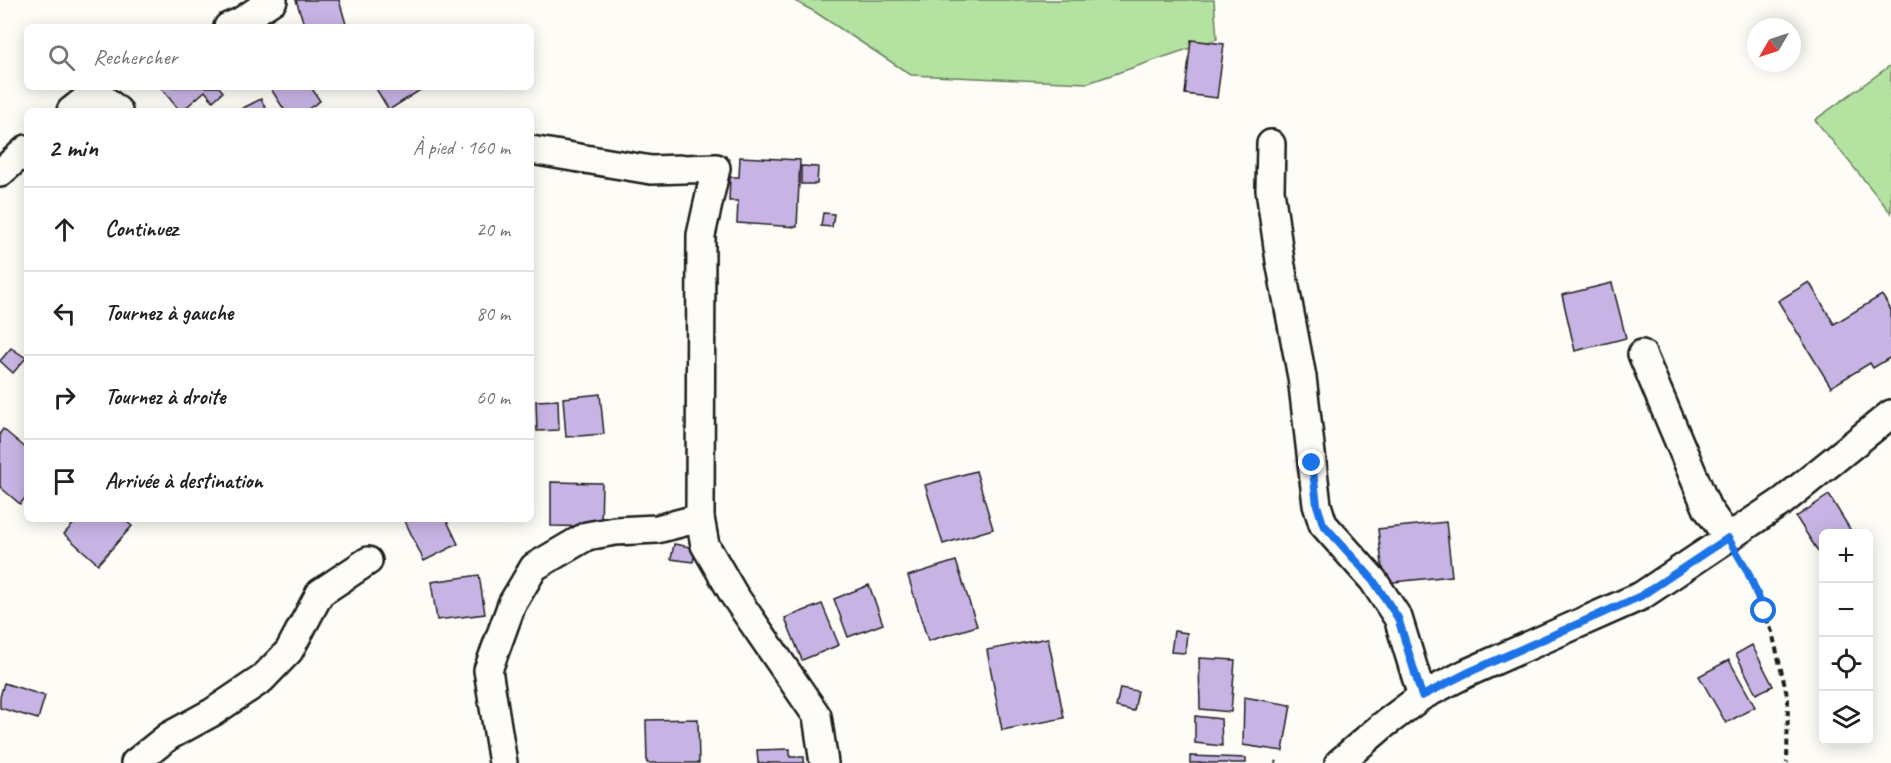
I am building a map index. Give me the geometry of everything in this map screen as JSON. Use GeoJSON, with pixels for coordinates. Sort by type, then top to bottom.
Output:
{"type":"FeatureCollection","features":[{"type":"Feature","properties":{"kind":"street"},"geometry":{"type":"LineString","coordinates":[[235,24],[273,0]]}},
{"type":"Feature","properties":{"kind":"street"},"geometry":{"type":"LineString","coordinates":[[75,108],[98,90]]}},
{"type":"Feature","properties":{"kind":"street"},"geometry":{"type":"LineString","coordinates":[[100,90],[115,108]]}},
{"type":"Feature","properties":{"kind":"street"},"geometry":{"type":"LineString","coordinates":[[1271,144],[1270,190],[1280,261],[1302,377],[1317,505],[1323,524],[1373,580],[1398,618],[1422,696]]}},
{"type":"Feature","properties":{"kind":"street"},"geometry":{"type":"LineString","coordinates":[[534,150],[651,170],[716,168],[701,235],[700,518],[705,544],[734,595],[817,717],[824,763]]}},
{"type":"Feature","properties":{"kind":"street"},"geometry":{"type":"LineString","coordinates":[[0,173],[24,152]]}},
{"type":"Feature","properties":{"kind":"street"},"geometry":{"type":"LineString","coordinates":[[1642,354],[1707,508],[1728,538]]}},
{"type":"Feature","properties":{"kind":"street"},"geometry":{"type":"LineString","coordinates":[[1339,763],[1422,696],[1467,673],[1641,596],[1783,501],[1891,414]]}},
{"type":"Feature","properties":{"kind":"street"},"geometry":{"type":"LineString","coordinates":[[503,763],[488,670],[512,604],[534,567],[587,536],[615,531],[657,529],[700,518]]}},
{"type":"Feature","properties":{"kind":"street"},"geometry":{"type":"LineString","coordinates":[[135,763],[169,736],[213,712],[262,679],[289,651],[320,593],[369,561]]}},
{"type":"Feature","properties":{"kind":"path"},"geometry":{"type":"LineString","coordinates":[[1728,538],[1747,570],[1772,632],[1788,699],[1787,763]]}},
{"type":"Feature","properties":{"kind":"green space"},"geometry":{"type":"Polygon","coordinates":[[[793,0],[1214,0],[1217,39],[1088,83],[911,75],[793,0]]]}},
{"type":"Feature","properties":{"kind":"green space"},"geometry":{"type":"Polygon","coordinates":[[[1891,65],[1891,213],[1815,120],[1891,65]]]}},
{"type":"Feature","properties":{"kind":"building"},"geometry":{"type":"Polygon","coordinates":[[[296,0],[339,0],[346,24],[304,24],[296,0]]]}},
{"type":"Feature","properties":{"kind":"building"},"geometry":{"type":"Polygon","coordinates":[[[1191,40],[1224,44],[1217,98],[1185,94],[1191,40]]]}},
{"type":"Feature","properties":{"kind":"building"},"geometry":{"type":"Polygon","coordinates":[[[162,90],[221,90],[223,92],[213,101],[205,91],[185,108],[178,108],[162,90]]]}},
{"type":"Feature","properties":{"kind":"building"},"geometry":{"type":"Polygon","coordinates":[[[272,90],[313,90],[320,101],[310,108],[283,108],[272,90]]]}},
{"type":"Feature","properties":{"kind":"building"},"geometry":{"type":"Polygon","coordinates":[[[377,90],[420,90],[392,108],[388,108],[377,90]]]}},
{"type":"Feature","properties":{"kind":"building"},"geometry":{"type":"Polygon","coordinates":[[[261,99],[266,108],[243,108],[261,99]]]}},
{"type":"Feature","properties":{"kind":"building"},"geometry":{"type":"Polygon","coordinates":[[[740,157],[800,160],[797,227],[737,223],[738,201],[729,201],[730,177],[739,177],[740,157]]]}},
{"type":"Feature","properties":{"kind":"building"},"geometry":{"type":"Polygon","coordinates":[[[801,166],[818,167],[817,184],[801,184],[801,166]]]}},
{"type":"Feature","properties":{"kind":"building"},"geometry":{"type":"Polygon","coordinates":[[[823,213],[834,214],[832,227],[821,226],[823,213]]]}},
{"type":"Feature","properties":{"kind":"building"},"geometry":{"type":"Polygon","coordinates":[[[1809,282],[1834,324],[1882,295],[1891,310],[1891,357],[1873,368],[1870,363],[1831,387],[1778,301],[1809,282]]]}},
{"type":"Feature","properties":{"kind":"building"},"geometry":{"type":"Polygon","coordinates":[[[1612,283],[1626,338],[1575,351],[1562,295],[1612,283]]]}},
{"type":"Feature","properties":{"kind":"building"},"geometry":{"type":"Polygon","coordinates":[[[11,348],[24,357],[24,360],[13,373],[0,361],[11,348]]]}},
{"type":"Feature","properties":{"kind":"building"},"geometry":{"type":"Polygon","coordinates":[[[600,394],[604,434],[566,437],[563,398],[600,394]]]}},
{"type":"Feature","properties":{"kind":"building"},"geometry":{"type":"Polygon","coordinates":[[[558,400],[559,430],[537,431],[536,401],[558,400]]]}},
{"type":"Feature","properties":{"kind":"building"},"geometry":{"type":"Polygon","coordinates":[[[3,429],[24,446],[24,499],[20,504],[0,487],[0,433],[3,429]]]}},
{"type":"Feature","properties":{"kind":"building"},"geometry":{"type":"Polygon","coordinates":[[[976,471],[993,529],[943,544],[925,485],[976,471]]]}},
{"type":"Feature","properties":{"kind":"building"},"geometry":{"type":"Polygon","coordinates":[[[551,482],[602,483],[601,527],[551,526],[551,482]]]}},
{"type":"Feature","properties":{"kind":"building"},"geometry":{"type":"Polygon","coordinates":[[[1829,495],[1850,529],[1819,529],[1819,553],[1796,517],[1829,495]]]}},
{"type":"Feature","properties":{"kind":"building"},"geometry":{"type":"Polygon","coordinates":[[[75,522],[127,522],[132,526],[98,564],[64,534],[75,522]]]}},
{"type":"Feature","properties":{"kind":"building"},"geometry":{"type":"Polygon","coordinates":[[[405,522],[447,522],[458,544],[424,561],[405,522]]]}},
{"type":"Feature","properties":{"kind":"building"},"geometry":{"type":"Polygon","coordinates":[[[1446,522],[1452,576],[1384,583],[1378,529],[1446,522]]]}},
{"type":"Feature","properties":{"kind":"building"},"geometry":{"type":"Polygon","coordinates":[[[674,544],[696,548],[693,562],[671,559],[674,544]]]}},
{"type":"Feature","properties":{"kind":"building"},"geometry":{"type":"Polygon","coordinates":[[[956,561],[977,626],[928,641],[908,576],[956,561]]]}},
{"type":"Feature","properties":{"kind":"building"},"geometry":{"type":"Polygon","coordinates":[[[479,575],[485,614],[437,620],[431,582],[479,575]]]}},
{"type":"Feature","properties":{"kind":"building"},"geometry":{"type":"Polygon","coordinates":[[[869,585],[883,624],[848,637],[834,599],[869,585]]]}},
{"type":"Feature","properties":{"kind":"building"},"geometry":{"type":"Polygon","coordinates":[[[822,604],[839,645],[802,660],[785,618],[822,604]]]}},
{"type":"Feature","properties":{"kind":"building"},"geometry":{"type":"Polygon","coordinates":[[[1174,631],[1187,633],[1185,653],[1171,652],[1174,631]]]}},
{"type":"Feature","properties":{"kind":"building"},"geometry":{"type":"Polygon","coordinates":[[[1048,638],[1064,718],[1002,730],[987,650],[1048,638]]]}},
{"type":"Feature","properties":{"kind":"building"},"geometry":{"type":"Polygon","coordinates":[[[1752,645],[1773,686],[1756,694],[1736,654],[1752,645]]]}},
{"type":"Feature","properties":{"kind":"building"},"geometry":{"type":"Polygon","coordinates":[[[1199,658],[1235,660],[1231,712],[1200,709],[1199,658]]]}},
{"type":"Feature","properties":{"kind":"building"},"geometry":{"type":"Polygon","coordinates":[[[1729,660],[1755,707],[1726,723],[1699,676],[1729,660]]]}},
{"type":"Feature","properties":{"kind":"building"},"geometry":{"type":"Polygon","coordinates":[[[4,683],[45,696],[38,719],[0,708],[4,683]]]}},
{"type":"Feature","properties":{"kind":"building"},"geometry":{"type":"Polygon","coordinates":[[[1120,688],[1138,691],[1134,711],[1116,707],[1120,688]]]}},
{"type":"Feature","properties":{"kind":"building"},"geometry":{"type":"Polygon","coordinates":[[[1244,697],[1291,705],[1283,751],[1243,745],[1244,697]]]}},
{"type":"Feature","properties":{"kind":"building"},"geometry":{"type":"Polygon","coordinates":[[[1195,716],[1221,719],[1222,746],[1195,743],[1195,716]]]}},
{"type":"Feature","properties":{"kind":"building"},"geometry":{"type":"Polygon","coordinates":[[[698,719],[699,763],[647,763],[646,720],[698,719]]]}},
{"type":"Feature","properties":{"kind":"building"},"geometry":{"type":"Polygon","coordinates":[[[790,749],[790,757],[804,757],[804,763],[758,763],[757,750],[790,749]]]}},
{"type":"Feature","properties":{"kind":"building"},"geometry":{"type":"Polygon","coordinates":[[[1190,756],[1246,758],[1246,763],[1190,763],[1190,756]]]}},
{"type":"Feature","properties":{"kind":"route"},"geometry":{"type":"LineString","coordinates":[[1312,463],[1317,505],[1323,524],[1373,580],[1398,618],[1422,696],[1467,673],[1641,596],[1728,538],[1747,570],[1764,611]]}}]}
